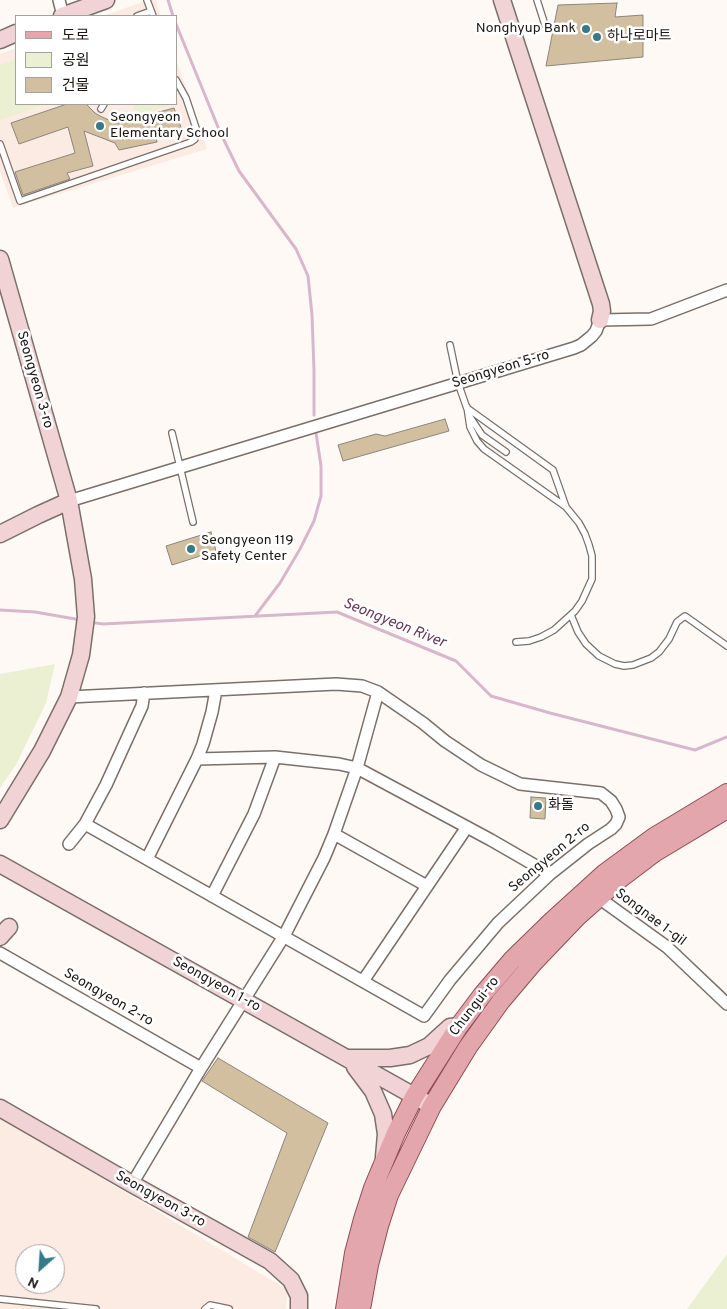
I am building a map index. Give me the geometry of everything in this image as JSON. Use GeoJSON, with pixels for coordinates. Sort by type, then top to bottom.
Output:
{"type":"FeatureCollection","features":[{"type":"Feature","properties":{"kind":"main road","name":"Chungui-ro"},"geometry":{"type":"LineString","coordinates":[[345,1309],[354,1253],[373,1188],[396,1133],[414,1097],[458,1026],[512,960],[604,873],[654,837],[727,793]]}},
{"type":"Feature","properties":{"kind":"main road","name":"Chungui-ro"},"geometry":{"type":"LineString","coordinates":[[361,1309],[378,1226],[390,1195],[432,1106],[461,1059],[501,1001],[534,962],[577,917],[621,878],[654,854],[727,809]]}},
{"type":"Feature","properties":{"kind":"main road"},"geometry":{"type":"LineString","coordinates":[[444,1048],[461,1059]]}},
{"type":"Feature","properties":{"kind":"street"},"geometry":{"type":"LineString","coordinates":[[59,0],[62,15]]}},
{"type":"Feature","properties":{"kind":"street"},"geometry":{"type":"LineString","coordinates":[[65,15],[106,0]]}},
{"type":"Feature","properties":{"kind":"street"},"geometry":{"type":"LineString","coordinates":[[502,0],[601,304],[600,320],[651,319],[727,290]]}},
{"type":"Feature","properties":{"kind":"street"},"geometry":{"type":"LineString","coordinates":[[0,40],[15,33]]}},
{"type":"Feature","properties":{"kind":"street","name":"Seongyeon 3-ro"},"geometry":{"type":"LineString","coordinates":[[0,259],[69,501],[83,579],[86,617],[80,655],[69,697]]}},
{"type":"Feature","properties":{"kind":"street","name":"Seongyeon 5-ro"},"geometry":{"type":"LineString","coordinates":[[69,501],[581,345],[596,331],[600,320]]}},
{"type":"Feature","properties":{"kind":"street"},"geometry":{"type":"LineString","coordinates":[[0,534],[69,501]]}},
{"type":"Feature","properties":{"kind":"street","name":"Seongyeon 2-ro"},"geometry":{"type":"LineString","coordinates":[[69,697],[349,684],[362,686],[378,692],[481,765],[520,784],[595,792],[605,795],[618,813],[616,824],[550,874],[498,923],[450,980],[424,1016],[85,824]]}},
{"type":"Feature","properties":{"kind":"street"},"geometry":{"type":"LineString","coordinates":[[147,859],[197,759],[212,712],[216,690]]}},
{"type":"Feature","properties":{"kind":"street"},"geometry":{"type":"LineString","coordinates":[[132,1184],[201,1068],[284,936],[324,858],[357,768],[378,692]]}},
{"type":"Feature","properties":{"kind":"street"},"geometry":{"type":"LineString","coordinates":[[69,844],[85,824],[106,785],[142,706],[144,693]]}},
{"type":"Feature","properties":{"kind":"street"},"geometry":{"type":"LineString","coordinates":[[0,820],[42,751],[69,697]]}},
{"type":"Feature","properties":{"kind":"street"},"geometry":{"type":"LineString","coordinates":[[197,759],[275,757],[339,764],[357,768],[550,874]]}},
{"type":"Feature","properties":{"kind":"street"},"geometry":{"type":"LineString","coordinates":[[212,896],[254,814],[275,757]]}},
{"type":"Feature","properties":{"kind":"street"},"geometry":{"type":"LineString","coordinates":[[363,981],[467,827]]}},
{"type":"Feature","properties":{"kind":"street"},"geometry":{"type":"LineString","coordinates":[[334,834],[427,886]]}},
{"type":"Feature","properties":{"kind":"street","name":"Seongyeon 1-ro"},"geometry":{"type":"LineString","coordinates":[[0,864],[432,1106]]}},
{"type":"Feature","properties":{"kind":"street","name":"Songnae 1-gil"},"geometry":{"type":"LineString","coordinates":[[599,898],[667,947],[727,1004]]}},
{"type":"Feature","properties":{"kind":"street","name":"Seongyeon 2-ro"},"geometry":{"type":"LineString","coordinates":[[0,953],[201,1068]]}},
{"type":"Feature","properties":{"kind":"street"},"geometry":{"type":"LineString","coordinates":[[346,1058],[390,1058],[410,1055],[429,1046],[450,1027],[458,1026]]}},
{"type":"Feature","properties":{"kind":"street"},"geometry":{"type":"LineString","coordinates":[[346,1058],[369,1085],[381,1106],[386,1126],[383,1164]]}},
{"type":"Feature","properties":{"kind":"street","name":"Seongyeon 3-ro"},"geometry":{"type":"LineString","coordinates":[[0,1108],[270,1261],[291,1280],[299,1296],[299,1309]]}},
{"type":"Feature","properties":{"kind":"lane"},"geometry":{"type":"LineString","coordinates":[[147,0],[152,14]]}},
{"type":"Feature","properties":{"kind":"lane"},"geometry":{"type":"LineString","coordinates":[[537,0],[545,25]]}},
{"type":"Feature","properties":{"kind":"lane"},"geometry":{"type":"LineString","coordinates":[[0,144],[20,201],[191,142],[195,138],[197,131],[186,98],[178,84]]}},
{"type":"Feature","properties":{"kind":"lane"},"geometry":{"type":"LineString","coordinates":[[450,345],[458,383],[470,418],[482,435],[506,452]]}},
{"type":"Feature","properties":{"kind":"lane"},"geometry":{"type":"LineString","coordinates":[[467,408],[553,470],[566,507]]}},
{"type":"Feature","properties":{"kind":"lane"},"geometry":{"type":"LineString","coordinates":[[467,408],[471,432],[481,445],[566,507],[579,523],[591,550],[592,579],[582,601],[571,615],[554,630],[541,637],[529,641],[516,642]]}},
{"type":"Feature","properties":{"kind":"lane"},"geometry":{"type":"LineString","coordinates":[[172,433],[194,522]]}},
{"type":"Feature","properties":{"kind":"lane"},"geometry":{"type":"LineString","coordinates":[[571,615],[578,632],[586,644],[599,656],[624,666],[633,665],[651,658],[659,652],[669,639],[677,622],[685,616],[727,646]]}},
{"type":"Feature","properties":{"kind":"lane"},"geometry":{"type":"LineString","coordinates":[[0,1299],[96,1309]]}},
{"type":"Feature","properties":{"kind":"lane"},"geometry":{"type":"LineString","coordinates":[[205,1309],[210,1305],[229,1309]]}},
{"type":"Feature","properties":{"kind":"shaded area"},"geometry":{"type":"Polygon","coordinates":[[[148,0],[156,0],[161,15],[106,15],[148,0]]]}},
{"type":"Feature","properties":{"kind":"shaded area","name":"Seongyeon Elementary School"},"geometry":{"type":"Polygon","coordinates":[[[15,48],[15,105],[178,105],[178,65],[207,149],[13,208],[0,171],[0,54],[15,48]]]}},
{"type":"Feature","properties":{"kind":"shaded area"},"geometry":{"type":"Polygon","coordinates":[[[0,1117],[288,1290],[286,1309],[0,1309],[0,1117]]]}},
{"type":"Feature","properties":{"kind":"green space"},"geometry":{"type":"Polygon","coordinates":[[[15,59],[15,105],[43,105],[0,120],[0,65],[15,59]]]}},
{"type":"Feature","properties":{"kind":"green space"},"geometry":{"type":"Polygon","coordinates":[[[133,105],[171,105],[137,116],[133,105]]]}},
{"type":"Feature","properties":{"kind":"green space"},"geometry":{"type":"Polygon","coordinates":[[[55,664],[46,703],[16,765],[0,788],[0,674],[55,664]]]}},
{"type":"Feature","properties":{"kind":"green space"},"geometry":{"type":"Polygon","coordinates":[[[727,1254],[727,1309],[687,1309],[727,1254]]]}},
{"type":"Feature","properties":{"kind":"building","name":"하나로마트"},"geometry":{"type":"Polygon","coordinates":[[[617,3],[615,17],[643,15],[643,57],[546,66],[558,5],[617,3]]]}},
{"type":"Feature","properties":{"kind":"building"},"geometry":{"type":"Polygon","coordinates":[[[64,105],[87,105],[100,116],[118,123],[174,108],[182,130],[156,137],[157,142],[119,150],[115,143],[84,131],[93,166],[67,173],[70,179],[23,195],[15,172],[75,153],[68,127],[19,144],[11,123],[64,105]]]}},
{"type":"Feature","properties":{"kind":"building"},"geometry":{"type":"Polygon","coordinates":[[[445,419],[449,431],[343,461],[338,445],[376,434],[385,436],[445,419]]]}},
{"type":"Feature","properties":{"kind":"building","name":"Seongyeon 119 Safety Center"},"geometry":{"type":"Polygon","coordinates":[[[211,532],[216,551],[172,565],[166,546],[211,532]]]}},
{"type":"Feature","properties":{"kind":"building"},"geometry":{"type":"Polygon","coordinates":[[[531,797],[546,798],[545,819],[530,818],[531,797]]]}},
{"type":"Feature","properties":{"kind":"building"},"geometry":{"type":"Polygon","coordinates":[[[218,1058],[328,1123],[275,1252],[248,1237],[287,1133],[202,1081],[218,1058]]]}},
{"type":"Feature","properties":{"kind":"waterway"},"geometry":{"type":"LineString","coordinates":[[168,0],[173,15]]}},
{"type":"Feature","properties":{"kind":"waterway"},"geometry":{"type":"LineString","coordinates":[[178,29],[220,132],[239,171],[296,249],[308,276],[312,315],[314,415]]}},
{"type":"Feature","properties":{"kind":"waterway"},"geometry":{"type":"LineString","coordinates":[[255,616],[280,583],[314,521],[321,496],[321,466],[316,433]]}},
{"type":"Feature","properties":{"kind":"waterway","name":"Seongyeon River"},"geometry":{"type":"LineString","coordinates":[[0,610],[35,612],[81,620]]}},
{"type":"Feature","properties":{"kind":"waterway","name":"Seongyeon River"},"geometry":{"type":"LineString","coordinates":[[89,622],[103,624],[337,612],[456,661],[491,696],[695,750],[727,737]]}},
{"type":"Feature","properties":{"kind":"place","name":"Nonghyup Bank"},"geometry":{"type":"Point","coordinates":[586,29]}},
{"type":"Feature","properties":{"kind":"place","name":"하나로마트"},"geometry":{"type":"Point","coordinates":[597,37]}},
{"type":"Feature","properties":{"kind":"place","name":"Seongyeon Elementary School"},"geometry":{"type":"Point","coordinates":[100,126]}},
{"type":"Feature","properties":{"kind":"place","name":"Seongyeon 119 Safety Center"},"geometry":{"type":"Point","coordinates":[191,549]}},
{"type":"Feature","properties":{"kind":"place","name":"화돌"},"geometry":{"type":"Point","coordinates":[538,806]}}]}
